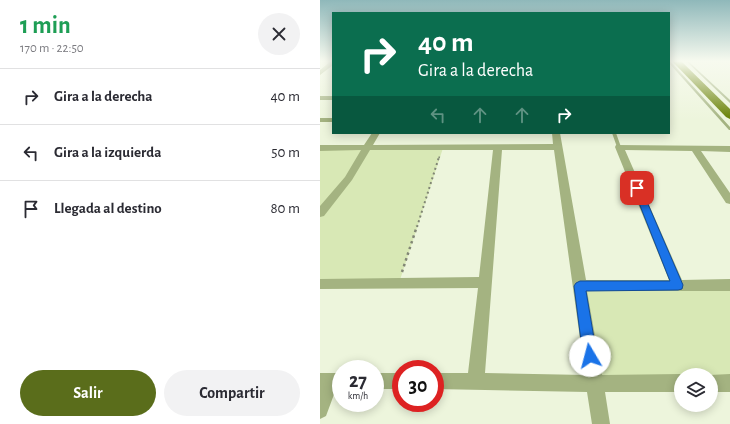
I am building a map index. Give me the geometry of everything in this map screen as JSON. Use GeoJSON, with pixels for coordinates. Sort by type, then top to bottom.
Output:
{"type":"FeatureCollection","features":[{"type":"Feature","properties":{"kind":"main road"},"geometry":{"type":"LineString","coordinates":[[698,81],[730,114]]}},
{"type":"Feature","properties":{"kind":"street"},"geometry":{"type":"LineString","coordinates":[[320,98],[332,98]]}},
{"type":"Feature","properties":{"kind":"street"},"geometry":{"type":"LineString","coordinates":[[320,120],[332,120]]}},
{"type":"Feature","properties":{"kind":"street"},"geometry":{"type":"LineString","coordinates":[[320,213],[349,178],[375,134]]}},
{"type":"Feature","properties":{"kind":"street"},"geometry":{"type":"LineString","coordinates":[[556,134],[601,424]]}},
{"type":"Feature","properties":{"kind":"street"},"geometry":{"type":"LineString","coordinates":[[678,285],[619,146],[730,149]]}},
{"type":"Feature","properties":{"kind":"street"},"geometry":{"type":"LineString","coordinates":[[320,148],[559,147]]}},
{"type":"Feature","properties":{"kind":"street"},"geometry":{"type":"LineString","coordinates":[[476,381],[498,148]]}},
{"type":"Feature","properties":{"kind":"street"},"geometry":{"type":"LineString","coordinates":[[694,148],[730,201]]}},
{"type":"Feature","properties":{"kind":"street"},"geometry":{"type":"LineString","coordinates":[[320,284],[486,282]]}},
{"type":"Feature","properties":{"kind":"street"},"geometry":{"type":"LineString","coordinates":[[580,286],[730,285]]}},
{"type":"Feature","properties":{"kind":"street"},"geometry":{"type":"LineString","coordinates":[[320,410],[331,381]]}},
{"type":"Feature","properties":{"kind":"street"},"geometry":{"type":"LineString","coordinates":[[444,381],[674,384]]}},
{"type":"Feature","properties":{"kind":"street"},"geometry":{"type":"LineString","coordinates":[[718,383],[730,383]]}},
{"type":"Feature","properties":{"kind":"lane"},"geometry":{"type":"LineString","coordinates":[[687,81],[730,129]]}},
{"type":"Feature","properties":{"kind":"lane"},"geometry":{"type":"LineString","coordinates":[[703,81],[730,102]]}},
{"type":"Feature","properties":{"kind":"lane"},"geometry":{"type":"LineString","coordinates":[[614,134],[619,146]]}},
{"type":"Feature","properties":{"kind":"path"},"geometry":{"type":"LineString","coordinates":[[399,283],[443,148]]}},
{"type":"Feature","properties":{"kind":"green space"},"geometry":{"type":"Polygon","coordinates":[[[320,148],[443,148],[399,283],[320,284],[320,148]]]}},
{"type":"Feature","properties":{"kind":"green space"},"geometry":{"type":"Polygon","coordinates":[[[730,285],[730,383],[718,378],[718,368],[674,368],[674,376],[594,384],[580,286],[730,285]]]}},
{"type":"Feature","properties":{"kind":"route"},"geometry":{"type":"LineString","coordinates":[[590,356],[580,286],[678,285],[637,188]]}}]}
